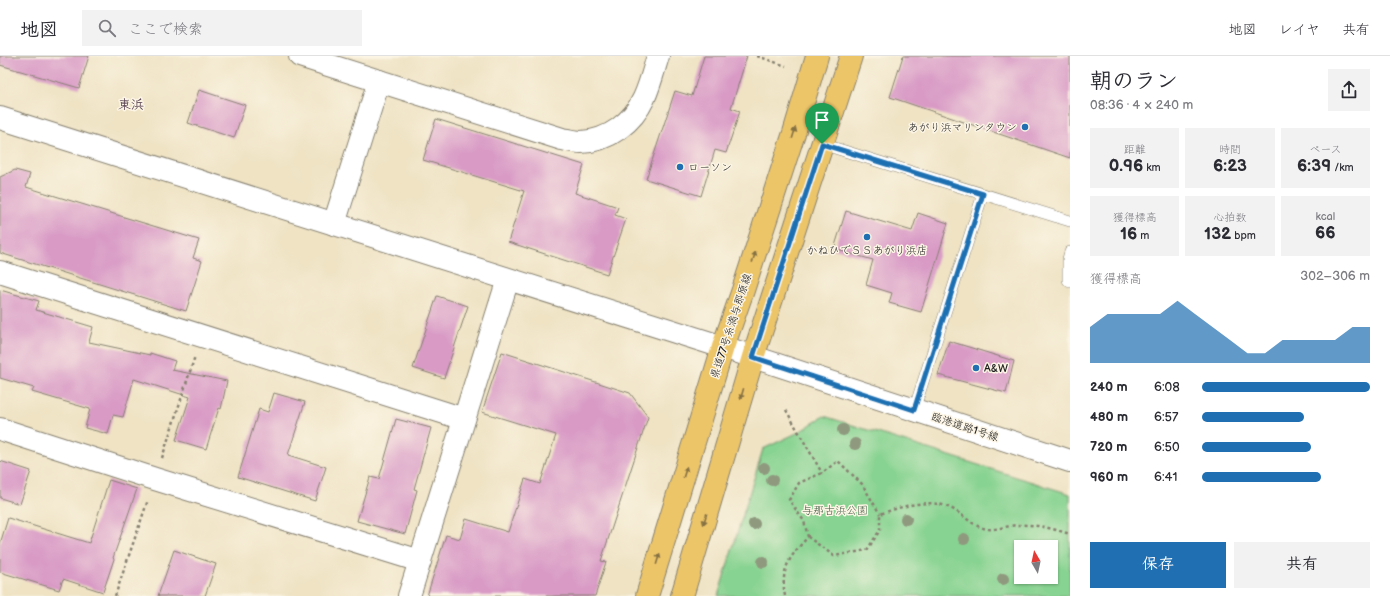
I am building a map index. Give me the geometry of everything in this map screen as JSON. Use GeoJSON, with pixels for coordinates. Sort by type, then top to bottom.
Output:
{"type":"FeatureCollection","features":[{"type":"Feature","properties":{"kind":"main road","name":"県道77号糸満与那原線"},"geometry":{"type":"LineString","coordinates":[[647,596],[723,347],[751,268],[817,56]]}},
{"type":"Feature","properties":{"kind":"main road"},"geometry":{"type":"LineString","coordinates":[[682,596],[753,357],[851,56]]}},
{"type":"Feature","properties":{"kind":"street"},"geometry":{"type":"LineString","coordinates":[[300,56],[562,139],[581,142],[593,140],[613,133],[630,120],[644,97],[658,56]]}},
{"type":"Feature","properties":{"kind":"street"},"geometry":{"type":"LineString","coordinates":[[334,224],[379,81]]}},
{"type":"Feature","properties":{"kind":"street","name":"臨港道路1号線"},"geometry":{"type":"LineString","coordinates":[[0,118],[723,347],[1070,461]]}},
{"type":"Feature","properties":{"kind":"street"},"geometry":{"type":"LineString","coordinates":[[0,272],[464,419]]}},
{"type":"Feature","properties":{"kind":"street"},"geometry":{"type":"LineString","coordinates":[[410,596],[508,279]]}},
{"type":"Feature","properties":{"kind":"street"},"geometry":{"type":"LineString","coordinates":[[0,429],[155,479],[420,561]]}},
{"type":"Feature","properties":{"kind":"lane"},"geometry":{"type":"LineString","coordinates":[[822,144],[1070,221]]}},
{"type":"Feature","properties":{"kind":"lane"},"geometry":{"type":"LineString","coordinates":[[914,410],[983,194]]}},
{"type":"Feature","properties":{"kind":"lane"},"geometry":{"type":"LineString","coordinates":[[1070,252],[1068,259],[1068,280],[1070,282]]}},
{"type":"Feature","properties":{"kind":"path"},"geometry":{"type":"LineString","coordinates":[[757,56],[786,66]]}},
{"type":"Feature","properties":{"kind":"path"},"geometry":{"type":"LineString","coordinates":[[786,410],[822,473]]}},
{"type":"Feature","properties":{"kind":"path"},"geometry":{"type":"LineString","coordinates":[[838,461],[862,484],[880,514],[880,530],[867,550],[834,556],[808,537],[804,521],[789,500],[799,483],[822,473],[838,461]]}},
{"type":"Feature","properties":{"kind":"path"},"geometry":{"type":"LineString","coordinates":[[880,514],[898,507],[930,503],[948,507],[975,525],[989,529],[1020,525],[1045,527],[1070,534]]}},
{"type":"Feature","properties":{"kind":"path"},"geometry":{"type":"LineString","coordinates":[[786,596],[785,570],[794,552],[808,537]]}},
{"type":"Feature","properties":{"kind":"green space","name":"与那古浜公園"},"geometry":{"type":"Polygon","coordinates":[[[824,416],[1070,494],[1070,596],[718,596],[763,449],[799,432],[824,416]]]}},
{"type":"Feature","properties":{"kind":"building"},"geometry":{"type":"Polygon","coordinates":[[[0,56],[89,56],[79,88],[0,65],[0,56]]]}},
{"type":"Feature","properties":{"kind":"building"},"geometry":{"type":"Polygon","coordinates":[[[704,56],[747,56],[731,108],[740,111],[726,153],[715,150],[701,196],[646,179],[675,91],[692,96],[704,56]]]}},
{"type":"Feature","properties":{"kind":"building","name":"あがり浜マリンタウン"},"geometry":{"type":"Polygon","coordinates":[[[903,56],[1070,56],[1070,158],[890,97],[903,56]]]}},
{"type":"Feature","properties":{"kind":"building"},"geometry":{"type":"Polygon","coordinates":[[[199,90],[245,105],[234,138],[188,123],[199,90]]]}},
{"type":"Feature","properties":{"kind":"building"},"geometry":{"type":"Polygon","coordinates":[[[436,119],[584,165],[575,193],[618,207],[615,215],[626,219],[607,274],[508,242],[524,191],[423,160],[436,119]]]}},
{"type":"Feature","properties":{"kind":"building"},"geometry":{"type":"Polygon","coordinates":[[[15,170],[30,174],[26,187],[199,240],[193,258],[202,261],[186,311],[0,253],[0,177],[15,170]]]}},
{"type":"Feature","properties":{"kind":"building"},"geometry":{"type":"Polygon","coordinates":[[[846,211],[912,231],[918,213],[948,223],[921,312],[889,303],[892,293],[866,285],[873,260],[834,249],[846,211]]]}},
{"type":"Feature","properties":{"kind":"building"},"geometry":{"type":"Polygon","coordinates":[[[0,290],[39,301],[36,310],[93,327],[89,342],[150,355],[150,353],[175,361],[172,370],[227,381],[221,409],[219,408],[206,449],[176,440],[190,397],[134,379],[123,417],[113,415],[108,434],[85,428],[90,409],[32,392],[34,388],[0,378],[0,290]]]}},
{"type":"Feature","properties":{"kind":"building"},"geometry":{"type":"Polygon","coordinates":[[[437,296],[468,306],[444,378],[413,368],[437,296]]]}},
{"type":"Feature","properties":{"kind":"building","name":"A&W"},"geometry":{"type":"Polygon","coordinates":[[[949,341],[1014,361],[1006,393],[938,375],[949,341]]]}},
{"type":"Feature","properties":{"kind":"building"},"geometry":{"type":"Polygon","coordinates":[[[502,352],[630,393],[648,417],[601,561],[606,562],[595,596],[427,596],[446,535],[460,539],[466,519],[508,532],[525,479],[540,484],[556,435],[482,412],[502,352]]]}},
{"type":"Feature","properties":{"kind":"building"},"geometry":{"type":"Polygon","coordinates":[[[274,393],[305,402],[288,455],[326,467],[315,501],[238,477],[259,409],[268,412],[274,393]]]}},
{"type":"Feature","properties":{"kind":"building"},"geometry":{"type":"Polygon","coordinates":[[[396,419],[431,428],[414,489],[417,490],[405,534],[357,521],[370,477],[379,479],[396,419]]]}},
{"type":"Feature","properties":{"kind":"building"},"geometry":{"type":"Polygon","coordinates":[[[0,461],[31,471],[20,504],[0,498],[0,461]]]}},
{"type":"Feature","properties":{"kind":"building"},"geometry":{"type":"Polygon","coordinates":[[[109,480],[137,489],[103,592],[63,579],[59,590],[0,572],[0,544],[8,518],[89,543],[109,480]]]}},
{"type":"Feature","properties":{"kind":"building"},"geometry":{"type":"Polygon","coordinates":[[[174,550],[216,564],[205,596],[158,596],[174,550]]]}},
{"type":"Feature","properties":{"kind":"place","name":"あがり浜マリンタウン"},"geometry":{"type":"Point","coordinates":[1025,127]}},
{"type":"Feature","properties":{"kind":"place","name":"ローソン"},"geometry":{"type":"Point","coordinates":[680,167]}},
{"type":"Feature","properties":{"kind":"place","name":"かねひでＳＳあがり浜店"},"geometry":{"type":"Point","coordinates":[867,237]}},
{"type":"Feature","properties":{"kind":"place","name":"A&W"},"geometry":{"type":"Point","coordinates":[976,368]}},
{"type":"Feature","properties":{"kind":"district","name":"東浜"},"geometry":{"type":"Point","coordinates":[131,105]}},
{"type":"Feature","properties":{"kind":"route"},"geometry":{"type":"LineString","coordinates":[[822,144],[983,194],[914,410],[753,357],[822,144]]}}]}
